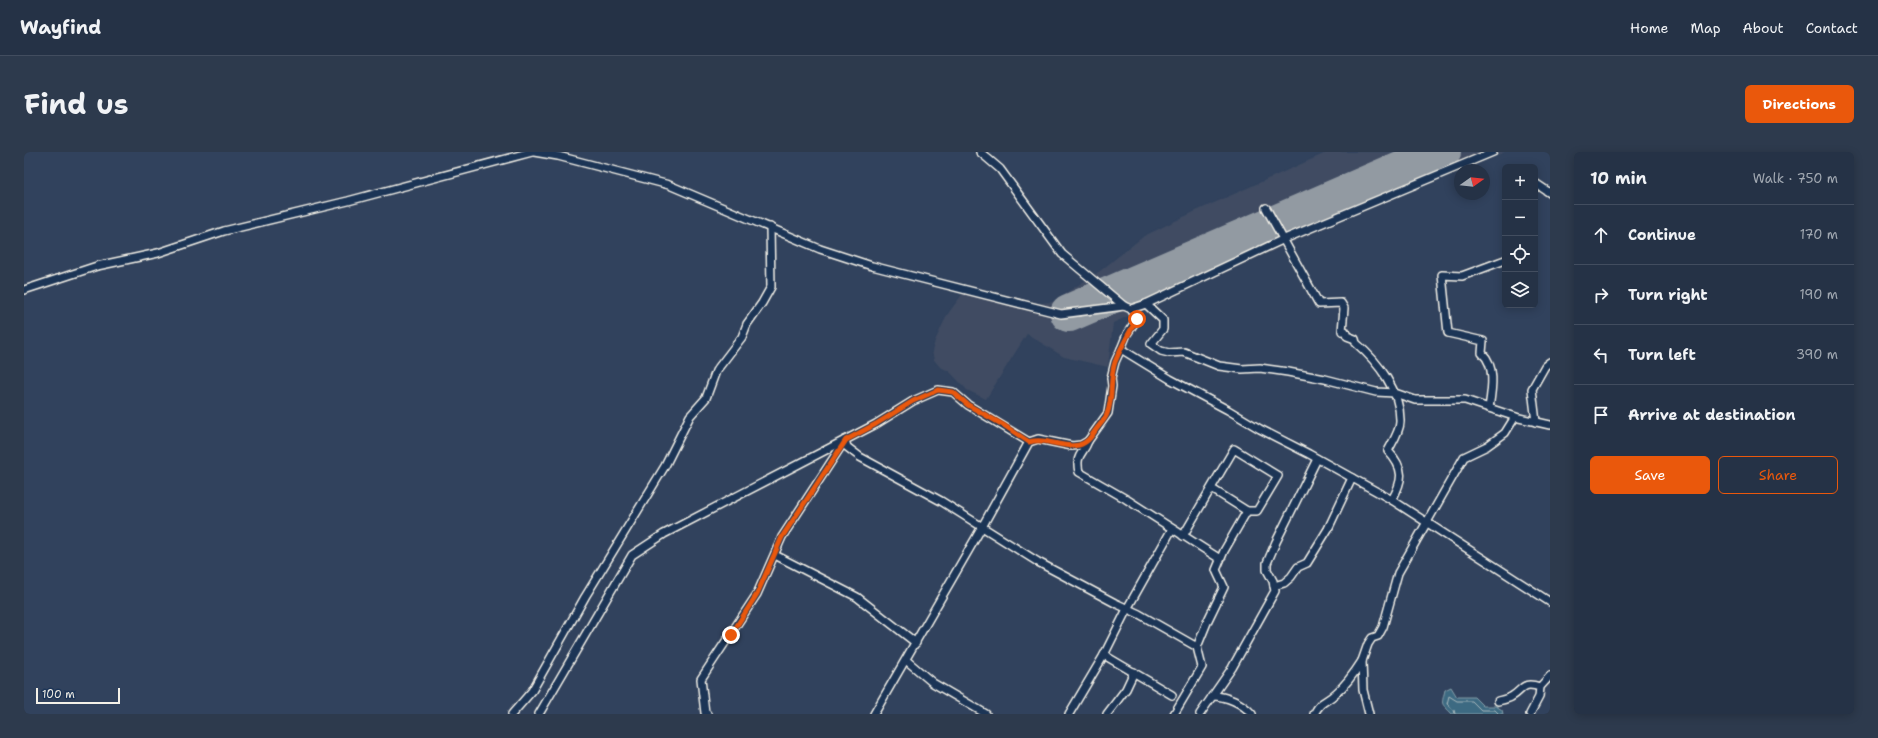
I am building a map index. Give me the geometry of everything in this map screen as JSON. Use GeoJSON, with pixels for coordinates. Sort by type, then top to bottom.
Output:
{"type":"FeatureCollection","features":[{"type":"Feature","properties":{"kind":"street"},"geometry":{"type":"LineString","coordinates":[[24,290],[97,266],[158,253],[224,231],[340,203],[533,152],[558,156],[669,185],[820,249],[872,266],[1061,314],[1146,304],[1282,240],[1493,152]]}},
{"type":"Feature","properties":{"kind":"street"},"geometry":{"type":"LineString","coordinates":[[558,156],[566,152]]}},
{"type":"Feature","properties":{"kind":"street"},"geometry":{"type":"LineString","coordinates":[[980,152],[1000,169],[1062,254],[1128,307],[1137,319],[1127,334],[1122,349],[1115,362],[1111,378],[1112,386],[1108,413],[1088,440],[1079,456],[1077,464],[1079,472],[1220,559]]}},
{"type":"Feature","properties":{"kind":"street"},"geometry":{"type":"LineString","coordinates":[[1538,185],[1550,193]]}},
{"type":"Feature","properties":{"kind":"street"},"geometry":{"type":"LineString","coordinates":[[1266,208],[1282,240],[1319,304],[1341,303],[1344,308],[1342,331],[1345,331],[1347,336],[1355,339],[1359,347],[1380,368],[1395,393],[1400,424],[1388,451],[1398,463],[1402,476],[1400,487],[1392,500]]}},
{"type":"Feature","properties":{"kind":"street"},"geometry":{"type":"LineString","coordinates":[[512,714],[532,691],[585,597],[665,466],[690,416],[706,398],[716,371],[742,337],[747,324],[762,303],[770,287],[770,227]]}},
{"type":"Feature","properties":{"kind":"street"},"geometry":{"type":"LineString","coordinates":[[1489,408],[1491,368],[1487,358],[1482,353],[1483,341],[1448,334],[1442,275],[1462,276],[1502,261]]}},
{"type":"Feature","properties":{"kind":"street"},"geometry":{"type":"LineString","coordinates":[[1146,304],[1163,320],[1163,329],[1151,344],[1161,351],[1169,353],[1184,352],[1219,366],[1242,369],[1260,368],[1288,372],[1376,392],[1395,393],[1415,400],[1465,400],[1515,417],[1550,425]]}},
{"type":"Feature","properties":{"kind":"street"},"geometry":{"type":"LineString","coordinates":[[1122,349],[1170,379],[1392,500],[1550,602]]}},
{"type":"Feature","properties":{"kind":"street"},"geometry":{"type":"LineString","coordinates":[[1536,422],[1532,389],[1545,366],[1550,362]]}},
{"type":"Feature","properties":{"kind":"street"},"geometry":{"type":"LineString","coordinates":[[539,714],[632,555],[664,534],[876,424],[913,401],[938,390],[953,392],[968,405],[1005,426],[1029,442]]}},
{"type":"Feature","properties":{"kind":"street"},"geometry":{"type":"LineString","coordinates":[[1314,714],[1320,704],[1336,694],[1349,680],[1362,661],[1368,644],[1372,638],[1378,636],[1383,627],[1398,573],[1464,457],[1487,446],[1505,433],[1515,417]]}},
{"type":"Feature","properties":{"kind":"street"},"geometry":{"type":"LineString","coordinates":[[874,714],[916,643],[1029,442],[1038,439],[1072,446],[1081,445],[1088,440]]}},
{"type":"Feature","properties":{"kind":"street"},"geometry":{"type":"LineString","coordinates":[[846,440],[847,447],[860,457],[940,501],[1038,562],[1139,614],[1197,647]]}},
{"type":"Feature","properties":{"kind":"street"},"geometry":{"type":"LineString","coordinates":[[707,714],[705,713],[701,680],[757,594],[782,537],[846,440]]}},
{"type":"Feature","properties":{"kind":"street"},"geometry":{"type":"LineString","coordinates":[[1183,536],[1212,489],[1234,449],[1278,476],[1257,511],[1248,511],[1212,489]]}},
{"type":"Feature","properties":{"kind":"street"},"geometry":{"type":"LineString","coordinates":[[1200,714],[1232,668],[1275,591],[1267,570],[1267,564],[1276,542],[1317,459]]}},
{"type":"Feature","properties":{"kind":"street"},"geometry":{"type":"LineString","coordinates":[[1274,586],[1284,583],[1291,577],[1298,567],[1307,563],[1328,529],[1352,478]]}},
{"type":"Feature","properties":{"kind":"street"},"geometry":{"type":"LineString","coordinates":[[1174,714],[1202,667],[1197,647],[1224,587],[1216,570],[1220,559],[1248,511]]}},
{"type":"Feature","properties":{"kind":"street"},"geometry":{"type":"LineString","coordinates":[[1069,714],[1104,655],[1127,609],[1172,529]]}},
{"type":"Feature","properties":{"kind":"street"},"geometry":{"type":"LineString","coordinates":[[775,554],[857,596],[916,643]]}},
{"type":"Feature","properties":{"kind":"street"},"geometry":{"type":"LineString","coordinates":[[1104,655],[1172,695]]}},
{"type":"Feature","properties":{"kind":"street"},"geometry":{"type":"LineString","coordinates":[[906,660],[933,683],[986,714]]}},
{"type":"Feature","properties":{"kind":"street"},"geometry":{"type":"LineString","coordinates":[[1362,661],[1363,690],[1369,714]]}},
{"type":"Feature","properties":{"kind":"street"},"geometry":{"type":"LineString","coordinates":[[1107,714],[1126,689],[1134,672]]}},
{"type":"Feature","properties":{"kind":"street"},"geometry":{"type":"LineString","coordinates":[[1530,714],[1539,697],[1540,688],[1550,676]]}},
{"type":"Feature","properties":{"kind":"street"},"geometry":{"type":"LineString","coordinates":[[1498,701],[1510,698],[1524,686],[1534,685],[1540,688]]}},
{"type":"Feature","properties":{"kind":"street"},"geometry":{"type":"LineString","coordinates":[[1212,696],[1219,696],[1242,705],[1252,714]]}},
{"type":"Feature","properties":{"kind":"shaded area"},"geometry":{"type":"Polygon","coordinates":[[[1328,152],[1505,152],[1476,164],[1454,164],[1454,173],[1371,207],[1113,323],[1108,367],[1064,357],[1027,334],[986,399],[967,390],[949,371],[940,367],[934,360],[932,351],[947,315],[969,285],[1038,303],[1052,302],[1100,271],[1144,236],[1328,152]]]}},
{"type":"Feature","properties":{"kind":"water"},"geometry":{"type":"Polygon","coordinates":[[[1451,687],[1457,697],[1474,697],[1483,706],[1496,706],[1502,710],[1503,714],[1452,714],[1443,704],[1445,690],[1451,687]]]}},
{"type":"Feature","properties":{"kind":"runway"},"geometry":{"type":"LineString","coordinates":[[1069,313],[1442,152]]}},
{"type":"Feature","properties":{"kind":"route"},"geometry":{"type":"LineString","coordinates":[[731,635],[757,594],[782,537],[846,440],[876,424],[913,401],[938,390],[953,392],[968,405],[1005,426],[1029,442],[1038,439],[1063,445],[1081,445],[1088,440],[1103,422],[1108,413],[1112,386],[1111,378],[1115,362],[1122,349],[1127,334],[1137,319]]}}]}
